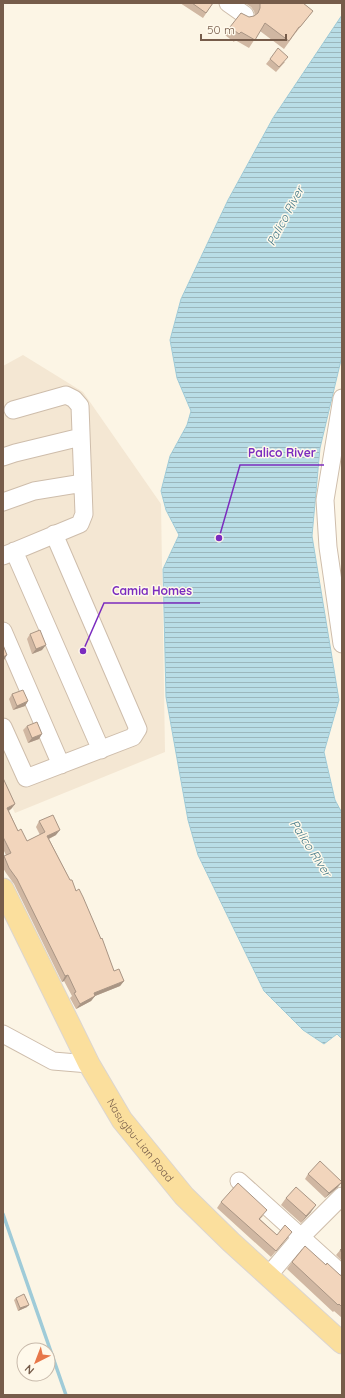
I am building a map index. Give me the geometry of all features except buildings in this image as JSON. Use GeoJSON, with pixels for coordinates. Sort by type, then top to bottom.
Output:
{"type":"FeatureCollection","features":[{"type":"Feature","properties":{"kind":"main road","name":"Nasugbu-Lian Road"},"geometry":{"type":"LineString","coordinates":[[3,890],[89,1064],[122,1120],[184,1196],[231,1242],[342,1343]]}},
{"type":"Feature","properties":{"kind":"street"},"geometry":{"type":"LineString","coordinates":[[228,3],[245,15]]}},
{"type":"Feature","properties":{"kind":"street"},"geometry":{"type":"LineString","coordinates":[[13,410],[66,395],[74,399],[80,406],[84,514],[80,524],[9,553],[102,750]]}},
{"type":"Feature","properties":{"kind":"street"},"geometry":{"type":"LineString","coordinates":[[342,398],[325,500],[328,547],[342,644]]}},
{"type":"Feature","properties":{"kind":"street"},"geometry":{"type":"LineString","coordinates":[[3,457],[15,452],[81,437]]}},
{"type":"Feature","properties":{"kind":"street"},"geometry":{"type":"LineString","coordinates":[[3,502],[34,491],[83,483]]}},
{"type":"Feature","properties":{"kind":"street"},"geometry":{"type":"LineString","coordinates":[[3,727],[26,778],[133,737],[138,729],[54,534]]}},
{"type":"Feature","properties":{"kind":"street"},"geometry":{"type":"LineString","coordinates":[[3,631],[61,765]]}},
{"type":"Feature","properties":{"kind":"street"},"geometry":{"type":"LineString","coordinates":[[3,1034],[54,1061],[89,1064]]}},
{"type":"Feature","properties":{"kind":"street"},"geometry":{"type":"LineString","coordinates":[[239,1181],[342,1274]]}},
{"type":"Feature","properties":{"kind":"street"},"geometry":{"type":"LineString","coordinates":[[268,1276],[301,1237],[342,1196]]}},
{"type":"Feature","properties":{"kind":"shaded area"},"geometry":{"type":"Polygon","coordinates":[[[23,355],[83,392],[161,504],[165,752],[15,813],[3,787],[3,549],[5,548],[3,544],[3,366],[23,355]]]}},
{"type":"Feature","properties":{"kind":"water"},"geometry":{"type":"Polygon","coordinates":[[[342,15],[342,356],[320,448],[312,536],[339,700],[324,752],[335,800],[342,813],[342,1039],[337,1034],[324,1044],[303,1030],[264,991],[198,855],[188,820],[166,697],[163,569],[179,535],[166,510],[161,491],[170,456],[187,425],[191,411],[177,378],[170,340],[181,299],[228,200],[273,118],[342,15]]]}},
{"type":"Feature","properties":{"kind":"waterway"},"geometry":{"type":"LineString","coordinates":[[3,1214],[66,1395]]}},
{"type":"Feature","properties":{"kind":"place","name":"Palico River"},"geometry":{"type":"Point","coordinates":[219,538]}},
{"type":"Feature","properties":{"kind":"place","name":"Camia Homes"},"geometry":{"type":"Point","coordinates":[83,651]}}]}
